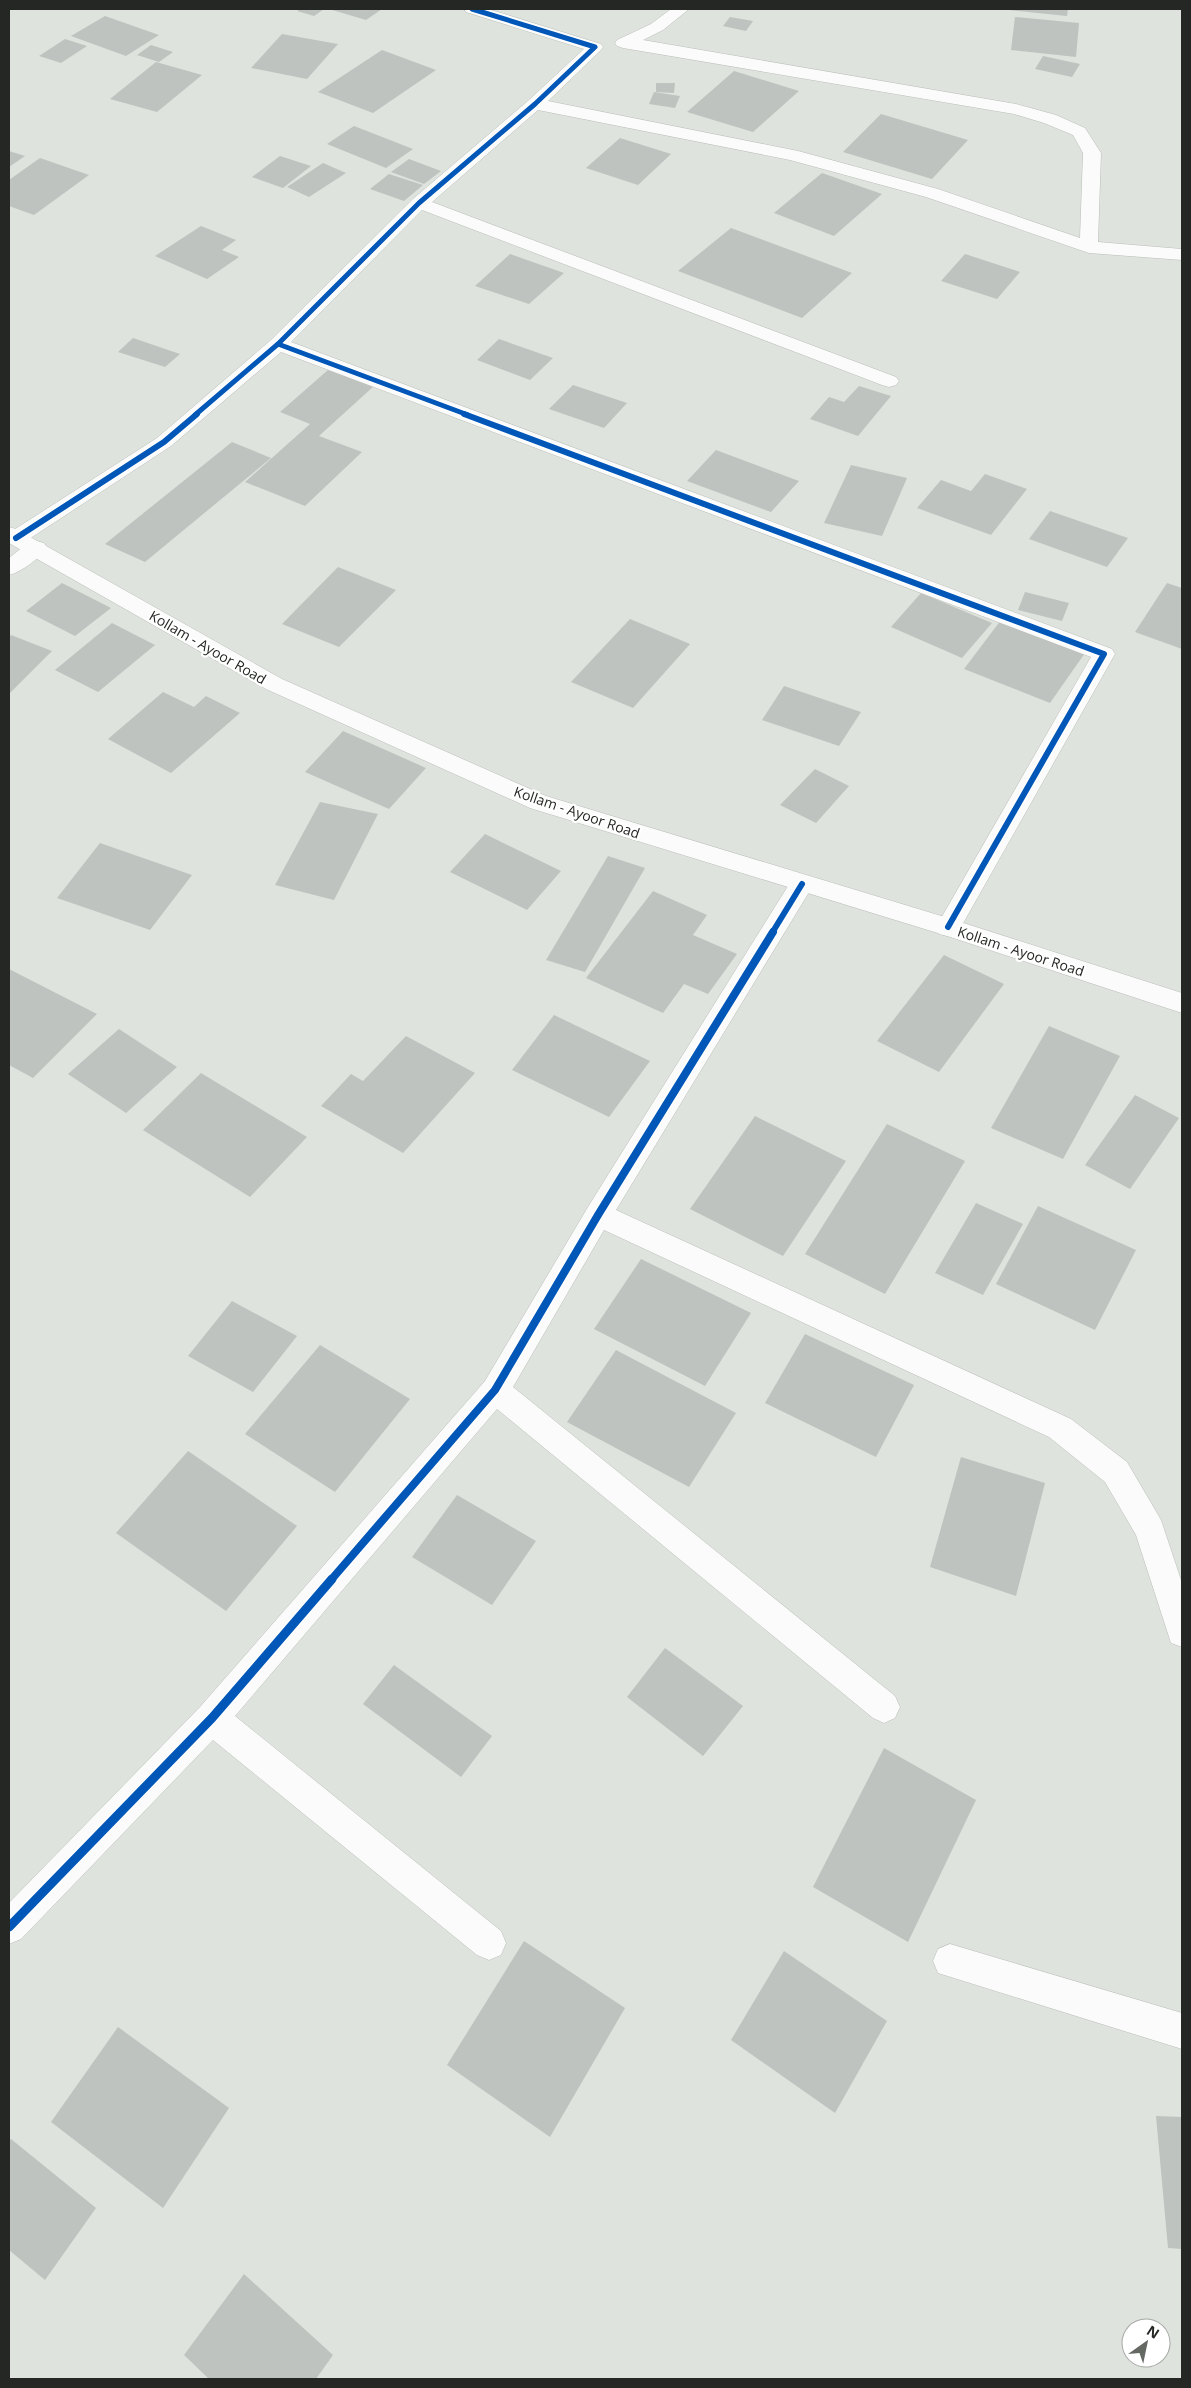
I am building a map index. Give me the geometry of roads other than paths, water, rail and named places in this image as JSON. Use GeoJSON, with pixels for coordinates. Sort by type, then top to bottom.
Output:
{"type":"FeatureCollection","features":[{"type":"Feature","properties":{"kind":"street"},"geometry":{"type":"LineString","coordinates":[[472,9],[596,48],[627,42],[657,27],[681,9]]}},
{"type":"Feature","properties":{"kind":"street"},"geometry":{"type":"LineString","coordinates":[[627,42],[1016,109],[1050,119],[1079,132],[1092,153],[1089,247]]}},
{"type":"Feature","properties":{"kind":"street"},"geometry":{"type":"LineString","coordinates":[[9,568],[20,540],[164,442],[278,344],[420,203],[535,104],[596,48]]}},
{"type":"Feature","properties":{"kind":"street"},"geometry":{"type":"LineString","coordinates":[[535,104],[792,155],[932,193],[1089,247],[1182,254]]}},
{"type":"Feature","properties":{"kind":"street"},"geometry":{"type":"LineString","coordinates":[[420,203],[889,381]]}},
{"type":"Feature","properties":{"kind":"street"},"geometry":{"type":"LineString","coordinates":[[278,344],[1104,654],[948,927]]}},
{"type":"Feature","properties":{"kind":"street","name":"Kollam - Ayoor Road"},"geometry":{"type":"LineString","coordinates":[[20,540],[274,684],[538,802],[948,927],[1182,1003]]}},
{"type":"Feature","properties":{"kind":"street"},"geometry":{"type":"LineString","coordinates":[[9,1928],[212,1718],[495,1390],[598,1215],[802,884]]}},
{"type":"Feature","properties":{"kind":"street"},"geometry":{"type":"LineString","coordinates":[[598,1215],[1060,1428],[1116,1472],[1150,1530],[1182,1632]]}},
{"type":"Feature","properties":{"kind":"street"},"geometry":{"type":"LineString","coordinates":[[495,1390],[884,1707]]}},
{"type":"Feature","properties":{"kind":"street"},"geometry":{"type":"LineString","coordinates":[[212,1718],[489,1943]]}},
{"type":"Feature","properties":{"kind":"street"},"geometry":{"type":"LineString","coordinates":[[950,1961],[1182,2031]]}}]}
